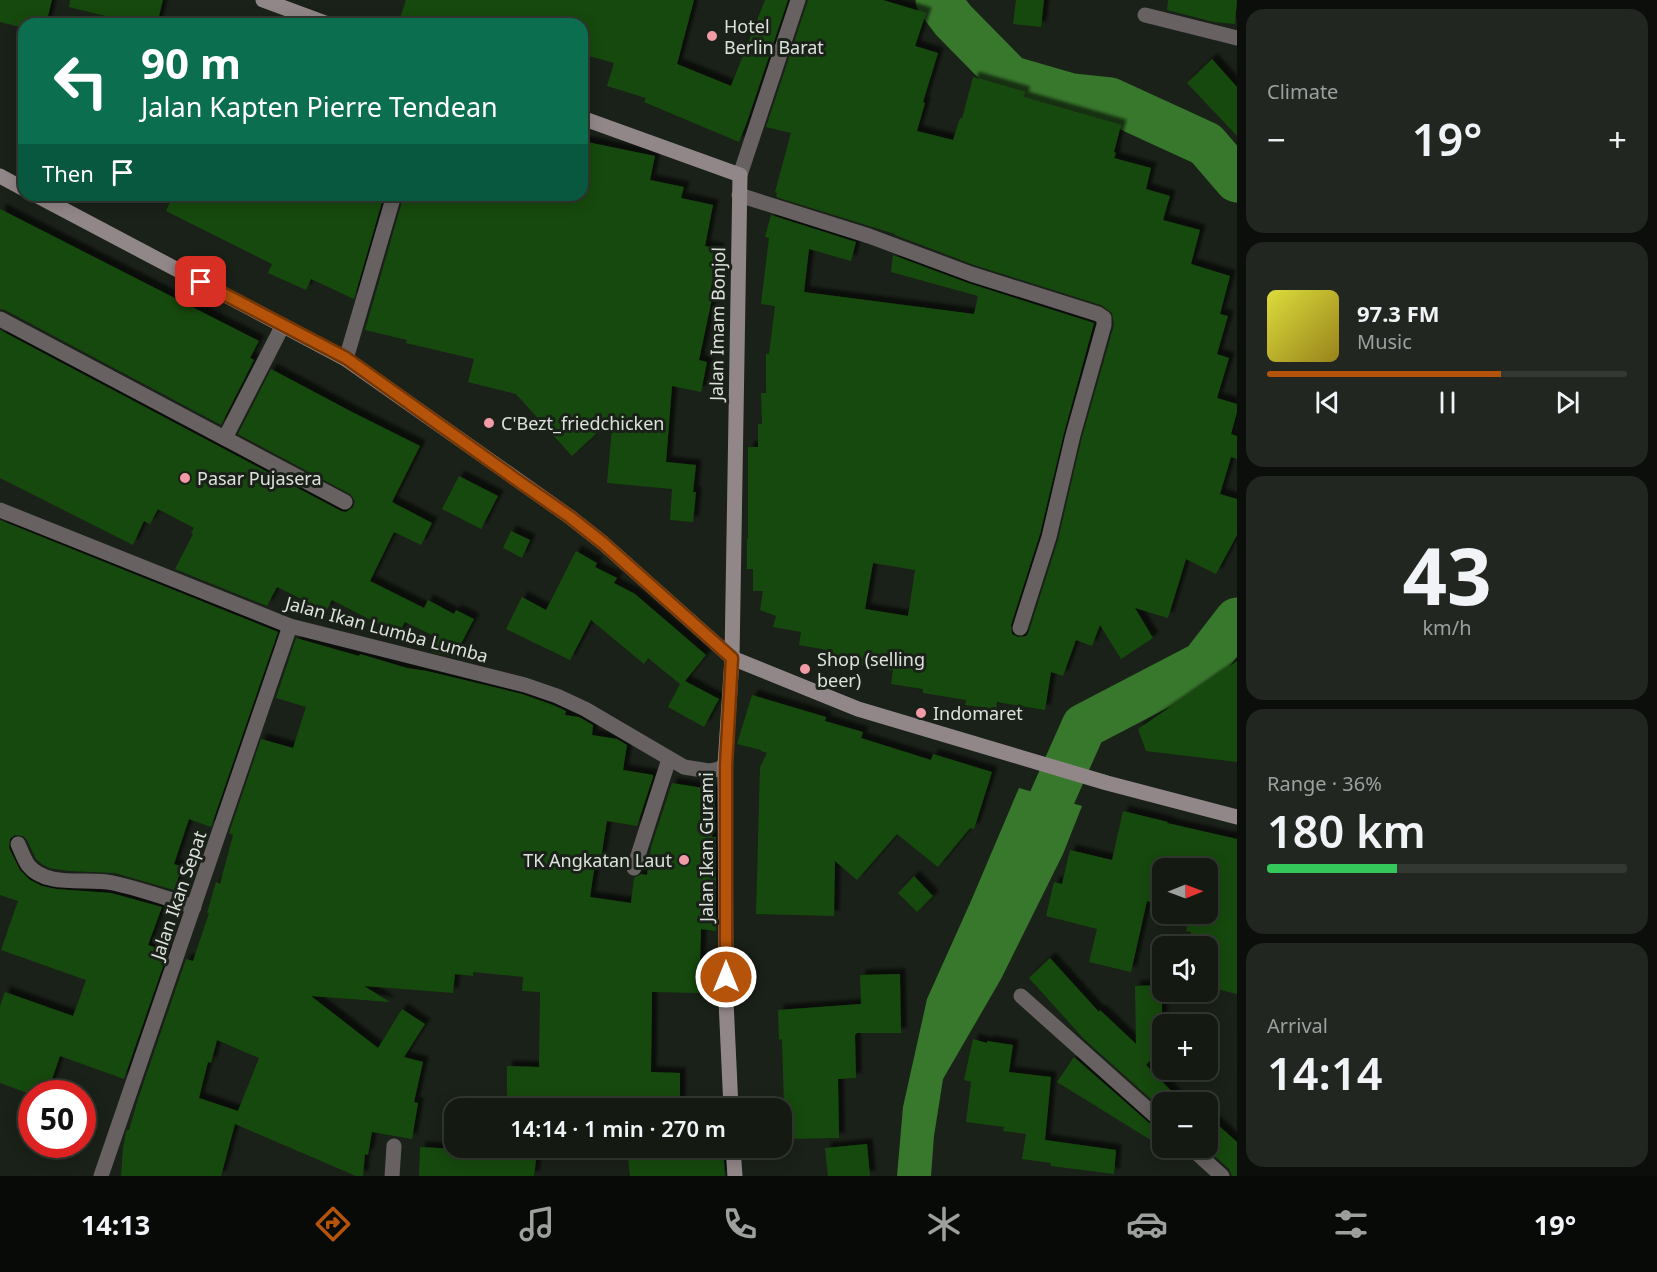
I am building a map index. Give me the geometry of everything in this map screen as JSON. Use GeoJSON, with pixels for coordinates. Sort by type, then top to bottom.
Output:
{"type":"FeatureCollection","features":[{"type":"Feature","properties":{"kind":"main road"},"geometry":{"type":"LineString","coordinates":[[263,0],[312,18]]}},
{"type":"Feature","properties":{"kind":"main road"},"geometry":{"type":"LineString","coordinates":[[588,120],[740,175]]}},
{"type":"Feature","properties":{"kind":"main road","name":"Jalan Imam Bonjol"},"geometry":{"type":"LineString","coordinates":[[732,658],[740,175]]}},
{"type":"Feature","properties":{"kind":"main road"},"geometry":{"type":"LineString","coordinates":[[0,176],[18,186]]}},
{"type":"Feature","properties":{"kind":"main road"},"geometry":{"type":"LineString","coordinates":[[47,201],[346,358],[570,517],[603,543],[732,658],[849,705],[1107,783],[1237,817]]}},
{"type":"Feature","properties":{"kind":"main road","name":"Jalan Ikan Gurami"},"geometry":{"type":"LineString","coordinates":[[731,1098],[726,1000],[726,765],[732,658]]}},
{"type":"Feature","properties":{"kind":"main road"},"geometry":{"type":"LineString","coordinates":[[734,1158],[735,1176]]}},
{"type":"Feature","properties":{"kind":"street","name":"Jalan Imam Bonjol"},"geometry":{"type":"LineString","coordinates":[[740,175],[798,0]]}},
{"type":"Feature","properties":{"kind":"street"},"geometry":{"type":"LineString","coordinates":[[1145,15],[1237,38]]}},
{"type":"Feature","properties":{"kind":"street"},"geometry":{"type":"LineString","coordinates":[[739,195],[869,236],[971,274],[1098,314],[1104,318],[1049,537],[1020,628]]}},
{"type":"Feature","properties":{"kind":"street"},"geometry":{"type":"LineString","coordinates":[[346,358],[392,201]]}},
{"type":"Feature","properties":{"kind":"street"},"geometry":{"type":"LineString","coordinates":[[0,319],[345,502]]}},
{"type":"Feature","properties":{"kind":"street"},"geometry":{"type":"LineString","coordinates":[[225,438],[283,325]]}},
{"type":"Feature","properties":{"kind":"street","name":"Jalan Ikan Lumba Lumba"},"geometry":{"type":"LineString","coordinates":[[0,510],[291,626],[525,685],[557,696],[585,709],[684,767],[709,771],[726,765]]}},
{"type":"Feature","properties":{"kind":"street","name":"Jalan Ikan Sepat"},"geometry":{"type":"LineString","coordinates":[[101,1176],[291,626]]}},
{"type":"Feature","properties":{"kind":"street"},"geometry":{"type":"LineString","coordinates":[[634,868],[669,759]]}},
{"type":"Feature","properties":{"kind":"street"},"geometry":{"type":"LineString","coordinates":[[18,844],[31,868],[52,879],[112,882],[195,907]]}},
{"type":"Feature","properties":{"kind":"street"},"geometry":{"type":"LineString","coordinates":[[1021,996],[1152,1113]]}},
{"type":"Feature","properties":{"kind":"street"},"geometry":{"type":"LineString","coordinates":[[392,1176],[393,1146]]}},
{"type":"Feature","properties":{"kind":"street"},"geometry":{"type":"LineString","coordinates":[[1202,1158],[1222,1176]]}},
{"type":"Feature","properties":{"kind":"shaded area"},"geometry":{"type":"Polygon","coordinates":[[[1019,788],[1082,806],[1063,854],[1001,979],[943,1079],[934,1136],[931,1176],[897,1176],[903,1107],[927,999],[1019,788]]]}},
{"type":"Feature","properties":{"kind":"building"},"geometry":{"type":"Polygon","coordinates":[[[0,0],[52,0],[48,18],[18,18],[18,26],[0,22],[0,0]]]}},
{"type":"Feature","properties":{"kind":"building"},"geometry":{"type":"Polygon","coordinates":[[[70,0],[163,0],[158,18],[113,18],[69,7],[70,0]]]}},
{"type":"Feature","properties":{"kind":"building"},"geometry":{"type":"Polygon","coordinates":[[[406,0],[694,0],[677,64],[731,86],[765,0],[788,0],[739,142],[644,102],[646,98],[607,86],[614,63],[588,56],[588,18],[400,18],[406,0]]]}},
{"type":"Feature","properties":{"kind":"building"},"geometry":{"type":"Polygon","coordinates":[[[808,0],[883,0],[926,13],[915,46],[938,53],[917,131],[953,140],[960,118],[962,119],[973,77],[1025,92],[1023,97],[1121,125],[1114,158],[1151,168],[1146,189],[1170,196],[1163,220],[1200,230],[1191,264],[1230,276],[1220,314],[1228,316],[1217,354],[1229,358],[1217,398],[1237,404],[1231,434],[1237,436],[1237,459],[1231,457],[1220,494],[1237,499],[1237,535],[1216,574],[1186,559],[1168,618],[1135,608],[1153,638],[1121,659],[1100,625],[1092,646],[1076,640],[1063,676],[1051,672],[1045,710],[997,702],[996,709],[965,705],[966,700],[923,693],[923,689],[891,684],[893,670],[849,663],[849,666],[825,662],[827,650],[799,645],[801,632],[773,627],[776,616],[760,610],[763,591],[753,591],[753,569],[747,569],[748,447],[758,447],[758,424],[762,424],[761,393],[766,393],[766,354],[769,354],[775,306],[761,304],[769,238],[765,237],[771,215],[856,242],[851,261],[809,249],[804,292],[974,314],[978,296],[891,272],[893,255],[968,283],[1094,323],[1040,534],[1011,625],[1012,634],[1018,637],[1026,636],[1029,631],[1058,540],[1082,437],[1114,325],[1112,313],[1101,305],[974,265],[895,234],[776,197],[775,192],[791,133],[766,127],[808,0]],[[873,563],[865,609],[908,616],[915,570],[873,563]]]}},
{"type":"Feature","properties":{"kind":"building"},"geometry":{"type":"Polygon","coordinates":[[[1016,0],[1044,0],[1041,27],[1013,24],[1016,0]]]}},
{"type":"Feature","properties":{"kind":"building"},"geometry":{"type":"Polygon","coordinates":[[[1168,0],[1237,0],[1235,24],[1214,22],[1167,10],[1168,0]]]}},
{"type":"Feature","properties":{"kind":"building"},"geometry":{"type":"Polygon","coordinates":[[[1212,59],[1237,87],[1237,136],[1187,83],[1212,59]]]}},
{"type":"Feature","properties":{"kind":"building"},"geometry":{"type":"Polygon","coordinates":[[[588,142],[655,156],[650,180],[684,187],[681,198],[713,205],[705,246],[719,249],[710,293],[713,294],[699,360],[707,362],[701,392],[672,386],[666,462],[696,465],[693,522],[670,520],[672,489],[607,483],[613,418],[572,456],[516,394],[468,382],[474,359],[406,343],[407,340],[365,330],[402,201],[588,201],[588,142]]]}},
{"type":"Feature","properties":{"kind":"building"},"geometry":{"type":"Polygon","coordinates":[[[170,201],[382,201],[354,299],[311,279],[306,290],[268,273],[272,264],[166,211],[170,201]]]}},
{"type":"Feature","properties":{"kind":"building"},"geometry":{"type":"Polygon","coordinates":[[[0,209],[259,341],[250,358],[254,360],[221,425],[0,309],[0,209]]]}},
{"type":"Feature","properties":{"kind":"building"},"geometry":{"type":"Polygon","coordinates":[[[0,330],[341,511],[346,512],[353,507],[355,501],[350,494],[238,434],[271,369],[420,446],[392,502],[432,523],[421,545],[394,532],[370,581],[424,608],[428,600],[454,614],[456,610],[474,619],[454,657],[432,652],[436,637],[405,622],[398,634],[332,600],[326,611],[277,587],[267,606],[175,569],[194,528],[158,509],[150,524],[144,521],[133,545],[0,478],[0,330]]]}},
{"type":"Feature","properties":{"kind":"building"},"geometry":{"type":"Polygon","coordinates":[[[459,476],[498,496],[481,529],[442,509],[459,476]]]}},
{"type":"Feature","properties":{"kind":"building"},"geometry":{"type":"Polygon","coordinates":[[[0,520],[278,632],[211,827],[189,819],[174,864],[182,867],[174,890],[115,873],[49,868],[36,859],[23,836],[15,835],[10,839],[9,848],[20,870],[30,880],[42,886],[111,893],[162,907],[148,945],[168,952],[124,1079],[60,1056],[52,1080],[18,1080],[18,1090],[0,1083],[0,1006],[5,992],[73,1016],[86,980],[1,950],[18,901],[0,895],[0,520]]]}},
{"type":"Feature","properties":{"kind":"building"},"geometry":{"type":"Polygon","coordinates":[[[511,531],[530,540],[522,558],[503,548],[511,531]]]}},
{"type":"Feature","properties":{"kind":"building"},"geometry":{"type":"Polygon","coordinates":[[[576,551],[597,563],[595,567],[617,578],[614,583],[635,594],[706,655],[685,681],[719,699],[704,727],[668,707],[680,684],[648,658],[644,664],[591,620],[570,660],[506,629],[522,597],[546,610],[576,551]]]}},
{"type":"Feature","properties":{"kind":"building"},"geometry":{"type":"Polygon","coordinates":[[[296,638],[407,668],[522,694],[553,705],[566,711],[565,715],[579,717],[593,725],[592,735],[617,739],[627,745],[623,770],[653,775],[653,777],[637,826],[607,821],[601,858],[596,857],[590,897],[631,903],[634,878],[641,874],[647,875],[651,847],[672,783],[715,790],[712,837],[716,837],[716,931],[701,929],[699,993],[652,992],[651,1072],[680,1073],[680,1098],[507,1098],[507,1066],[539,1067],[540,992],[522,991],[523,977],[473,972],[473,976],[455,974],[453,993],[364,986],[390,1002],[311,996],[378,1048],[402,1009],[425,1024],[404,1057],[423,1062],[414,1102],[418,1103],[412,1139],[372,1132],[368,1155],[365,1154],[363,1176],[356,1176],[235,1124],[221,1176],[121,1176],[126,1132],[129,1130],[186,959],[193,961],[209,913],[207,913],[216,882],[220,884],[233,835],[229,833],[261,739],[293,748],[306,707],[276,698],[296,638]],[[217,1040],[211,1063],[208,1062],[199,1098],[238,1111],[259,1058],[217,1040]]]}},
{"type":"Feature","properties":{"kind":"building"},"geometry":{"type":"Polygon","coordinates":[[[1237,661],[1237,762],[1146,751],[1138,729],[1237,661]]]}},
{"type":"Feature","properties":{"kind":"building"},"geometry":{"type":"Polygon","coordinates":[[[752,695],[826,717],[825,721],[863,732],[861,738],[931,760],[933,754],[992,772],[974,829],[970,828],[938,867],[897,834],[857,880],[835,861],[834,916],[756,914],[760,767],[767,753],[737,744],[752,695]]]}},
{"type":"Feature","properties":{"kind":"building"},"geometry":{"type":"Polygon","coordinates":[[[1123,811],[1237,839],[1237,994],[1218,989],[1218,936],[1190,936],[1191,932],[1186,931],[1188,924],[1218,924],[1218,858],[1152,858],[1152,902],[1147,901],[1131,972],[1089,962],[1097,929],[1046,916],[1054,882],[1062,884],[1070,850],[1112,860],[1123,811]]]}},
{"type":"Feature","properties":{"kind":"building"},"geometry":{"type":"Polygon","coordinates":[[[914,876],[933,896],[917,912],[898,893],[914,876]]]}},
{"type":"Feature","properties":{"kind":"building"},"geometry":{"type":"Polygon","coordinates":[[[1050,958],[1099,1012],[1100,1010],[1136,1044],[1135,986],[1152,985],[1152,1002],[1162,1002],[1162,1014],[1152,1014],[1152,1059],[1146,1065],[1152,1071],[1152,1080],[1161,1080],[1172,1092],[1152,1092],[1152,1100],[1084,1039],[1029,978],[1050,958]]]}},
{"type":"Feature","properties":{"kind":"building"},"geometry":{"type":"Polygon","coordinates":[[[900,974],[901,1033],[857,1033],[855,1035],[856,1078],[838,1079],[839,1138],[792,1139],[792,1098],[784,1098],[782,1039],[779,1040],[778,1010],[861,1004],[860,975],[900,974]]]}},
{"type":"Feature","properties":{"kind":"building"},"geometry":{"type":"Polygon","coordinates":[[[973,1039],[987,1043],[987,1041],[1013,1045],[1009,1072],[1051,1077],[1045,1140],[1116,1150],[1114,1174],[1051,1166],[1051,1163],[1022,1159],[1026,1134],[1003,1131],[1004,1127],[966,1122],[971,1082],[964,1080],[973,1039]]]}},
{"type":"Feature","properties":{"kind":"building"},"geometry":{"type":"Polygon","coordinates":[[[1074,1057],[1152,1125],[1152,1141],[1057,1082],[1074,1057]]]}},
{"type":"Feature","properties":{"kind":"building"},"geometry":{"type":"Polygon","coordinates":[[[1218,1125],[1237,1142],[1237,1176],[1232,1176],[1229,1169],[1217,1158],[1218,1125]]]}},
{"type":"Feature","properties":{"kind":"building"},"geometry":{"type":"Polygon","coordinates":[[[867,1144],[870,1176],[828,1176],[825,1148],[867,1144]]]}},
{"type":"Feature","properties":{"kind":"building"},"geometry":{"type":"Polygon","coordinates":[[[420,1147],[444,1148],[444,1158],[536,1158],[534,1176],[419,1176],[420,1147]]]}},
{"type":"Feature","properties":{"kind":"building"},"geometry":{"type":"Polygon","coordinates":[[[628,1158],[724,1158],[725,1176],[630,1176],[628,1158]]]}},
{"type":"Feature","properties":{"kind":"waterway"},"geometry":{"type":"LineString","coordinates":[[938,0],[953,20],[1010,78],[1072,96],[1110,100],[1206,144],[1237,180]]}},
{"type":"Feature","properties":{"kind":"waterway"},"geometry":{"type":"LineString","coordinates":[[1027,854],[1084,726],[1203,664],[1237,620]]}},
{"type":"Feature","properties":{"kind":"place","name":"Hotel Berlin Barat"},"geometry":{"type":"Point","coordinates":[712,36]}},
{"type":"Feature","properties":{"kind":"place","name":"C'Bezt_friedchicken"},"geometry":{"type":"Point","coordinates":[489,423]}},
{"type":"Feature","properties":{"kind":"place","name":"Pasar Pujasera"},"geometry":{"type":"Point","coordinates":[185,478]}},
{"type":"Feature","properties":{"kind":"place","name":"Shop (selling beer)"},"geometry":{"type":"Point","coordinates":[805,669]}},
{"type":"Feature","properties":{"kind":"place","name":"Indomaret"},"geometry":{"type":"Point","coordinates":[921,713]}},
{"type":"Feature","properties":{"kind":"place","name":"TK Angkatan Laut"},"geometry":{"type":"Point","coordinates":[684,860]}},
{"type":"Feature","properties":{"kind":"route"},"geometry":{"type":"LineString","coordinates":[[201,282],[346,358],[570,517],[603,543],[732,658],[726,765],[726,977]]}}]}
